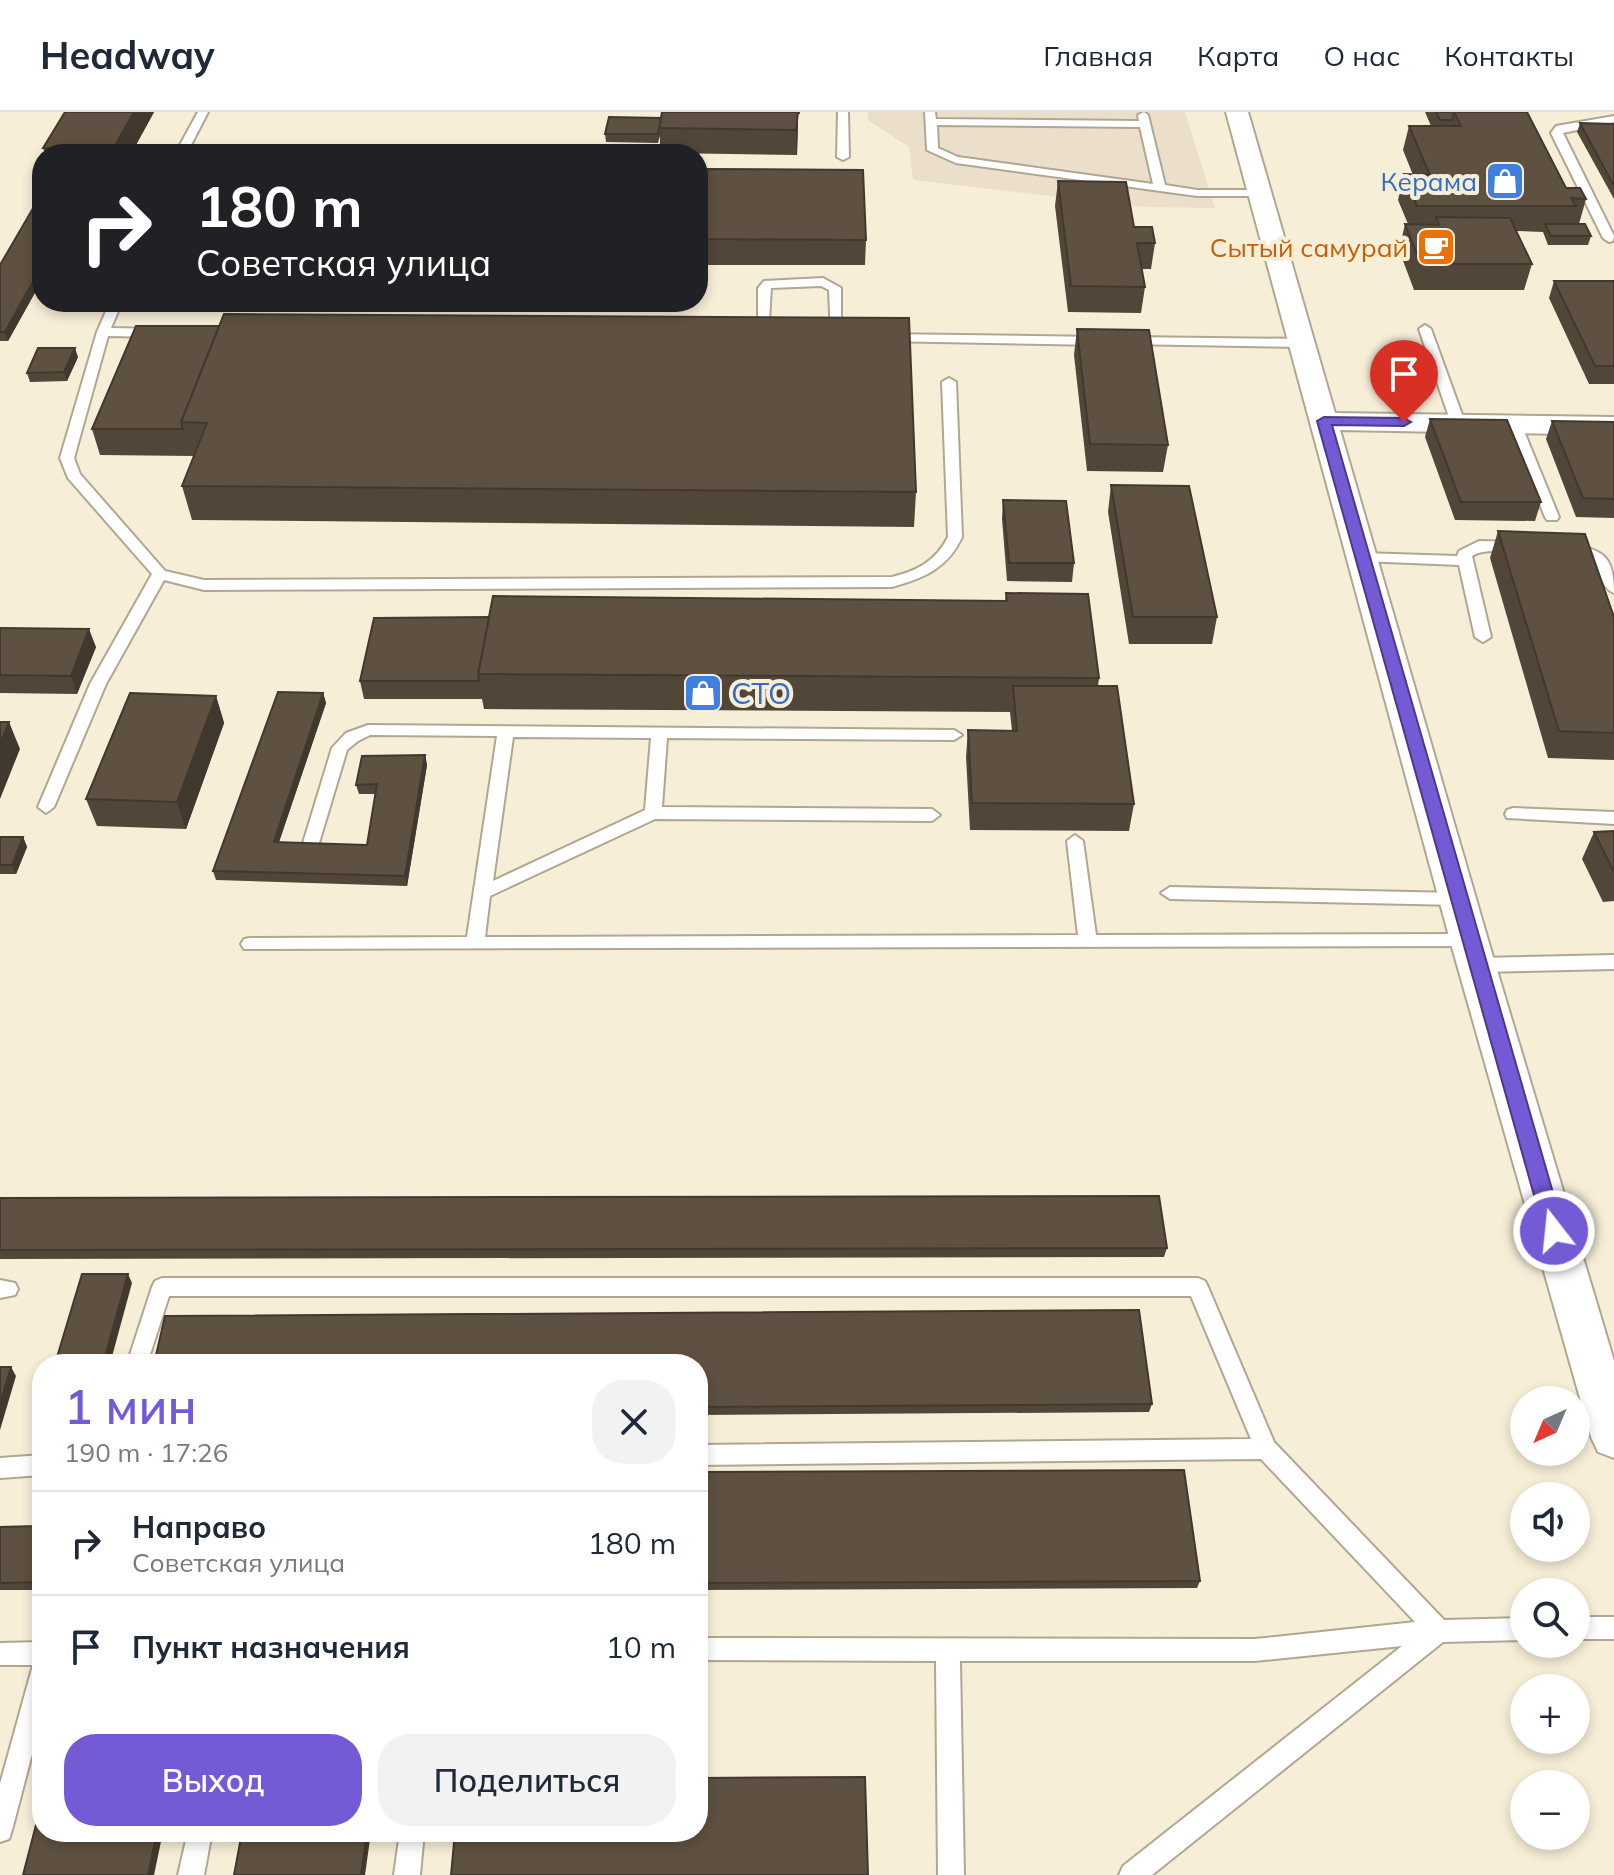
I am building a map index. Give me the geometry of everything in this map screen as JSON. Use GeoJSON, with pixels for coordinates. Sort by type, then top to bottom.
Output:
{"type":"FeatureCollection","features":[{"type":"Feature","properties":{"kind":"street"},"geometry":{"type":"LineString","coordinates":[[1237,112],[1473,953],[1614,1437]]}},
{"type":"Feature","properties":{"kind":"street"},"geometry":{"type":"LineString","coordinates":[[1324,421],[1614,426]]}},
{"type":"Feature","properties":{"kind":"lane"},"geometry":{"type":"LineString","coordinates":[[186,144],[203,112]]}},
{"type":"Feature","properties":{"kind":"lane"},"geometry":{"type":"LineString","coordinates":[[843,112],[843,157]]}},
{"type":"Feature","properties":{"kind":"lane"},"geometry":{"type":"LineString","coordinates":[[1160,188],[1144,118],[930,117],[933,150],[941,156],[1160,188],[1219,194],[1261,193]]}},
{"type":"Feature","properties":{"kind":"lane"},"geometry":{"type":"LineString","coordinates":[[1609,238],[1557,133],[1568,125],[1614,119]]}},
{"type":"Feature","properties":{"kind":"lane"},"geometry":{"type":"LineString","coordinates":[[762,337],[764,288],[768,284],[823,282],[835,288],[837,338]]}},
{"type":"Feature","properties":{"kind":"lane"},"geometry":{"type":"LineString","coordinates":[[112,312],[103,332],[67,458],[73,475],[160,574],[204,585],[892,582],[933,568],[949,553],[955,537],[949,382]]}},
{"type":"Feature","properties":{"kind":"lane"},"geometry":{"type":"LineString","coordinates":[[1425,329],[1458,423]]}},
{"type":"Feature","properties":{"kind":"lane"},"geometry":{"type":"LineString","coordinates":[[103,332],[166,333]]}},
{"type":"Feature","properties":{"kind":"lane"},"geometry":{"type":"LineString","coordinates":[[747,337],[777,337]]}},
{"type":"Feature","properties":{"kind":"lane"},"geometry":{"type":"LineString","coordinates":[[822,338],[852,338]]}},
{"type":"Feature","properties":{"kind":"lane"},"geometry":{"type":"LineString","coordinates":[[868,338],[1303,343]]}},
{"type":"Feature","properties":{"kind":"lane"},"geometry":{"type":"LineString","coordinates":[[1514,424],[1552,517]]}},
{"type":"Feature","properties":{"kind":"lane"},"geometry":{"type":"LineString","coordinates":[[1483,637],[1463,561],[1464,554],[1479,545],[1581,549],[1605,562],[1614,588]]}},
{"type":"Feature","properties":{"kind":"lane"},"geometry":{"type":"LineString","coordinates":[[1362,557],[1463,561]]}},
{"type":"Feature","properties":{"kind":"lane"},"geometry":{"type":"LineString","coordinates":[[46,807],[98,684],[160,574]]}},
{"type":"Feature","properties":{"kind":"lane"},"geometry":{"type":"LineString","coordinates":[[311,843],[340,748],[352,737],[368,730],[954,735]]}},
{"type":"Feature","properties":{"kind":"lane"},"geometry":{"type":"LineString","coordinates":[[475,943],[506,731]]}},
{"type":"Feature","properties":{"kind":"lane"},"geometry":{"type":"LineString","coordinates":[[653,813],[659,732]]}},
{"type":"Feature","properties":{"kind":"lane"},"geometry":{"type":"LineString","coordinates":[[482,893],[653,813],[932,815]]}},
{"type":"Feature","properties":{"kind":"lane"},"geometry":{"type":"LineString","coordinates":[[1513,814],[1614,818]]}},
{"type":"Feature","properties":{"kind":"lane"},"geometry":{"type":"LineString","coordinates":[[1075,841],[1088,941]]}},
{"type":"Feature","properties":{"kind":"lane"},"geometry":{"type":"LineString","coordinates":[[1170,893],[1458,899]]}},
{"type":"Feature","properties":{"kind":"lane"},"geometry":{"type":"LineString","coordinates":[[250,944],[1088,941],[1473,953],[1614,962]]}},
{"type":"Feature","properties":{"kind":"lane"},"geometry":{"type":"LineString","coordinates":[[140,1354],[162,1287],[1198,1287],[1266,1449],[1439,1631]]}},
{"type":"Feature","properties":{"kind":"lane"},"geometry":{"type":"LineString","coordinates":[[708,1455],[1266,1449]]}},
{"type":"Feature","properties":{"kind":"lane"},"geometry":{"type":"LineString","coordinates":[[0,1468],[32,1466]]}},
{"type":"Feature","properties":{"kind":"lane"},"geometry":{"type":"LineString","coordinates":[[1590,1628],[1614,1628]]}},
{"type":"Feature","properties":{"kind":"lane"},"geometry":{"type":"LineString","coordinates":[[708,1649],[1255,1650],[1439,1631],[1510,1629]]}},
{"type":"Feature","properties":{"kind":"lane"},"geometry":{"type":"LineString","coordinates":[[1132,1875],[1439,1631]]}},
{"type":"Feature","properties":{"kind":"lane"},"geometry":{"type":"LineString","coordinates":[[948,1650],[951,1875]]}},
{"type":"Feature","properties":{"kind":"lane"},"geometry":{"type":"LineString","coordinates":[[0,1654],[32,1653]]}},
{"type":"Feature","properties":{"kind":"lane"},"geometry":{"type":"LineString","coordinates":[[0,1830],[32,1709]]}},
{"type":"Feature","properties":{"kind":"lane"},"geometry":{"type":"LineString","coordinates":[[191,1875],[198,1842]]}},
{"type":"Feature","properties":{"kind":"lane"},"geometry":{"type":"LineString","coordinates":[[407,1875],[411,1842]]}},
{"type":"Feature","properties":{"kind":"shaded area"},"geometry":{"type":"Polygon","coordinates":[[[868,112],[1185,112],[1215,208],[1144,207],[913,180],[909,147],[868,120],[868,112]]]}},
{"type":"Feature","properties":{"kind":"building"},"geometry":{"type":"Polygon","coordinates":[[[65,112],[134,112],[116,144],[45,144],[65,112]]]}},
{"type":"Feature","properties":{"kind":"building"},"geometry":{"type":"Polygon","coordinates":[[[662,112],[798,112],[796,130],[659,128],[662,112]]]}},
{"type":"Feature","properties":{"kind":"building"},"geometry":{"type":"Polygon","coordinates":[[[1436,112],[1454,112],[1452,120],[1440,120],[1436,112]]]}},
{"type":"Feature","properties":{"kind":"building"},"geometry":{"type":"Polygon","coordinates":[[[1454,112],[1527,112],[1566,188],[1580,188],[1586,199],[1571,198],[1576,206],[1417,206],[1404,174],[1430,175],[1409,126],[1461,126],[1454,112]]]}},
{"type":"Feature","properties":{"kind":"building"},"geometry":{"type":"Polygon","coordinates":[[[609,117],[661,118],[658,134],[605,134],[609,117]]]}},
{"type":"Feature","properties":{"kind":"building"},"geometry":{"type":"Polygon","coordinates":[[[1580,123],[1614,124],[1614,186],[1580,123]]]}},
{"type":"Feature","properties":{"kind":"building"},"geometry":{"type":"Polygon","coordinates":[[[708,169],[863,170],[866,240],[708,239],[708,169]]]}},
{"type":"Feature","properties":{"kind":"building"},"geometry":{"type":"Polygon","coordinates":[[[1058,181],[1126,182],[1134,227],[1152,227],[1155,243],[1137,243],[1145,287],[1071,286],[1058,181]]]}},
{"type":"Feature","properties":{"kind":"building"},"geometry":{"type":"Polygon","coordinates":[[[32,210],[32,283],[5,332],[0,332],[0,265],[32,210]]]}},
{"type":"Feature","properties":{"kind":"building"},"geometry":{"type":"Polygon","coordinates":[[[1436,217],[1510,218],[1532,264],[1421,264],[1405,224],[1439,225],[1436,217]]]}},
{"type":"Feature","properties":{"kind":"building"},"geometry":{"type":"Polygon","coordinates":[[[1545,224],[1585,224],[1591,236],[1551,236],[1545,224]]]}},
{"type":"Feature","properties":{"kind":"building"},"geometry":{"type":"Polygon","coordinates":[[[1554,281],[1614,281],[1614,366],[1595,366],[1554,281]]]}},
{"type":"Feature","properties":{"kind":"building"},"geometry":{"type":"Polygon","coordinates":[[[224,314],[909,318],[916,492],[182,486],[207,423],[181,422],[224,314]]]}},
{"type":"Feature","properties":{"kind":"building"},"geometry":{"type":"Polygon","coordinates":[[[136,326],[219,326],[181,422],[183,429],[92,429],[136,326]]]}},
{"type":"Feature","properties":{"kind":"building"},"geometry":{"type":"Polygon","coordinates":[[[1077,329],[1149,330],[1168,445],[1090,444],[1077,329]]]}},
{"type":"Feature","properties":{"kind":"building"},"geometry":{"type":"Polygon","coordinates":[[[38,348],[75,348],[64,372],[27,373],[38,348]]]}},
{"type":"Feature","properties":{"kind":"building"},"geometry":{"type":"Polygon","coordinates":[[[1430,419],[1507,420],[1541,502],[1461,502],[1430,419]]]}},
{"type":"Feature","properties":{"kind":"building"},"geometry":{"type":"Polygon","coordinates":[[[1552,421],[1614,422],[1614,499],[1583,498],[1552,421]]]}},
{"type":"Feature","properties":{"kind":"building"},"geometry":{"type":"Polygon","coordinates":[[[1111,485],[1189,486],[1217,617],[1133,617],[1111,485]]]}},
{"type":"Feature","properties":{"kind":"building"},"geometry":{"type":"Polygon","coordinates":[[[1003,500],[1066,501],[1074,563],[1009,563],[1003,500]]]}},
{"type":"Feature","properties":{"kind":"building"},"geometry":{"type":"Polygon","coordinates":[[[1498,531],[1585,534],[1614,617],[1614,733],[1559,731],[1498,531]]]}},
{"type":"Feature","properties":{"kind":"building"},"geometry":{"type":"Polygon","coordinates":[[[1006,593],[1088,594],[1099,678],[478,674],[493,596],[1007,601],[1006,593]]]}},
{"type":"Feature","properties":{"kind":"building"},"geometry":{"type":"Polygon","coordinates":[[[489,617],[479,681],[360,681],[374,618],[489,617]]]}},
{"type":"Feature","properties":{"kind":"building"},"geometry":{"type":"Polygon","coordinates":[[[0,628],[89,629],[71,676],[0,675],[0,628]]]}},
{"type":"Feature","properties":{"kind":"building"},"geometry":{"type":"Polygon","coordinates":[[[1013,686],[1117,686],[1134,804],[972,803],[968,730],[1017,731],[1013,686]]]}},
{"type":"Feature","properties":{"kind":"building"},"geometry":{"type":"Polygon","coordinates":[[[278,692],[323,693],[274,842],[367,845],[377,784],[356,785],[362,756],[425,755],[405,876],[213,871],[278,692]]]}},
{"type":"Feature","properties":{"kind":"building"},"geometry":{"type":"Polygon","coordinates":[[[130,693],[216,696],[177,802],[86,799],[130,693]]]}},
{"type":"Feature","properties":{"kind":"building"},"geometry":{"type":"Polygon","coordinates":[[[0,722],[9,722],[0,744],[0,722]]]}},
{"type":"Feature","properties":{"kind":"building"},"geometry":{"type":"Polygon","coordinates":[[[1614,831],[1614,872],[1594,832],[1614,831]]]}},
{"type":"Feature","properties":{"kind":"building"},"geometry":{"type":"Polygon","coordinates":[[[0,837],[23,837],[12,865],[0,865],[0,837]]]}},
{"type":"Feature","properties":{"kind":"building"},"geometry":{"type":"Polygon","coordinates":[[[1159,1196],[1167,1248],[0,1250],[0,1198],[1159,1196]]]}},
{"type":"Feature","properties":{"kind":"building"},"geometry":{"type":"Polygon","coordinates":[[[82,1274],[128,1274],[106,1354],[58,1354],[82,1274]]]}},
{"type":"Feature","properties":{"kind":"building"},"geometry":{"type":"Polygon","coordinates":[[[1139,1310],[1152,1404],[708,1407],[708,1354],[156,1354],[165,1316],[1139,1310]]]}},
{"type":"Feature","properties":{"kind":"building"},"geometry":{"type":"Polygon","coordinates":[[[0,1367],[11,1367],[0,1404],[0,1367]]]}},
{"type":"Feature","properties":{"kind":"building"},"geometry":{"type":"Polygon","coordinates":[[[1184,1470],[1200,1581],[708,1583],[708,1472],[1184,1470]]]}},
{"type":"Feature","properties":{"kind":"building"},"geometry":{"type":"Polygon","coordinates":[[[32,1526],[32,1582],[0,1583],[0,1527],[32,1526]]]}},
{"type":"Feature","properties":{"kind":"building"},"geometry":{"type":"Polygon","coordinates":[[[865,1777],[868,1875],[451,1875],[454,1842],[708,1842],[708,1778],[865,1777]]]}},
{"type":"Feature","properties":{"kind":"building"},"geometry":{"type":"Polygon","coordinates":[[[32,1840],[155,1842],[148,1875],[23,1875],[32,1840]]]}},
{"type":"Feature","properties":{"kind":"building"},"geometry":{"type":"Polygon","coordinates":[[[240,1842],[366,1842],[361,1875],[234,1875],[240,1842]]]}},
{"type":"Feature","properties":{"kind":"place","name":"Керама"},"geometry":{"type":"Point","coordinates":[1505,181]}},
{"type":"Feature","properties":{"kind":"place","name":"Сытый самурай"},"geometry":{"type":"Point","coordinates":[1436,247]}},
{"type":"Feature","properties":{"kind":"place","name":"СТО"},"geometry":{"type":"Point","coordinates":[703,693]}},
{"type":"Feature","properties":{"kind":"route"},"geometry":{"type":"LineString","coordinates":[[1404,422],[1324,421],[1554,1231]]}}]}
